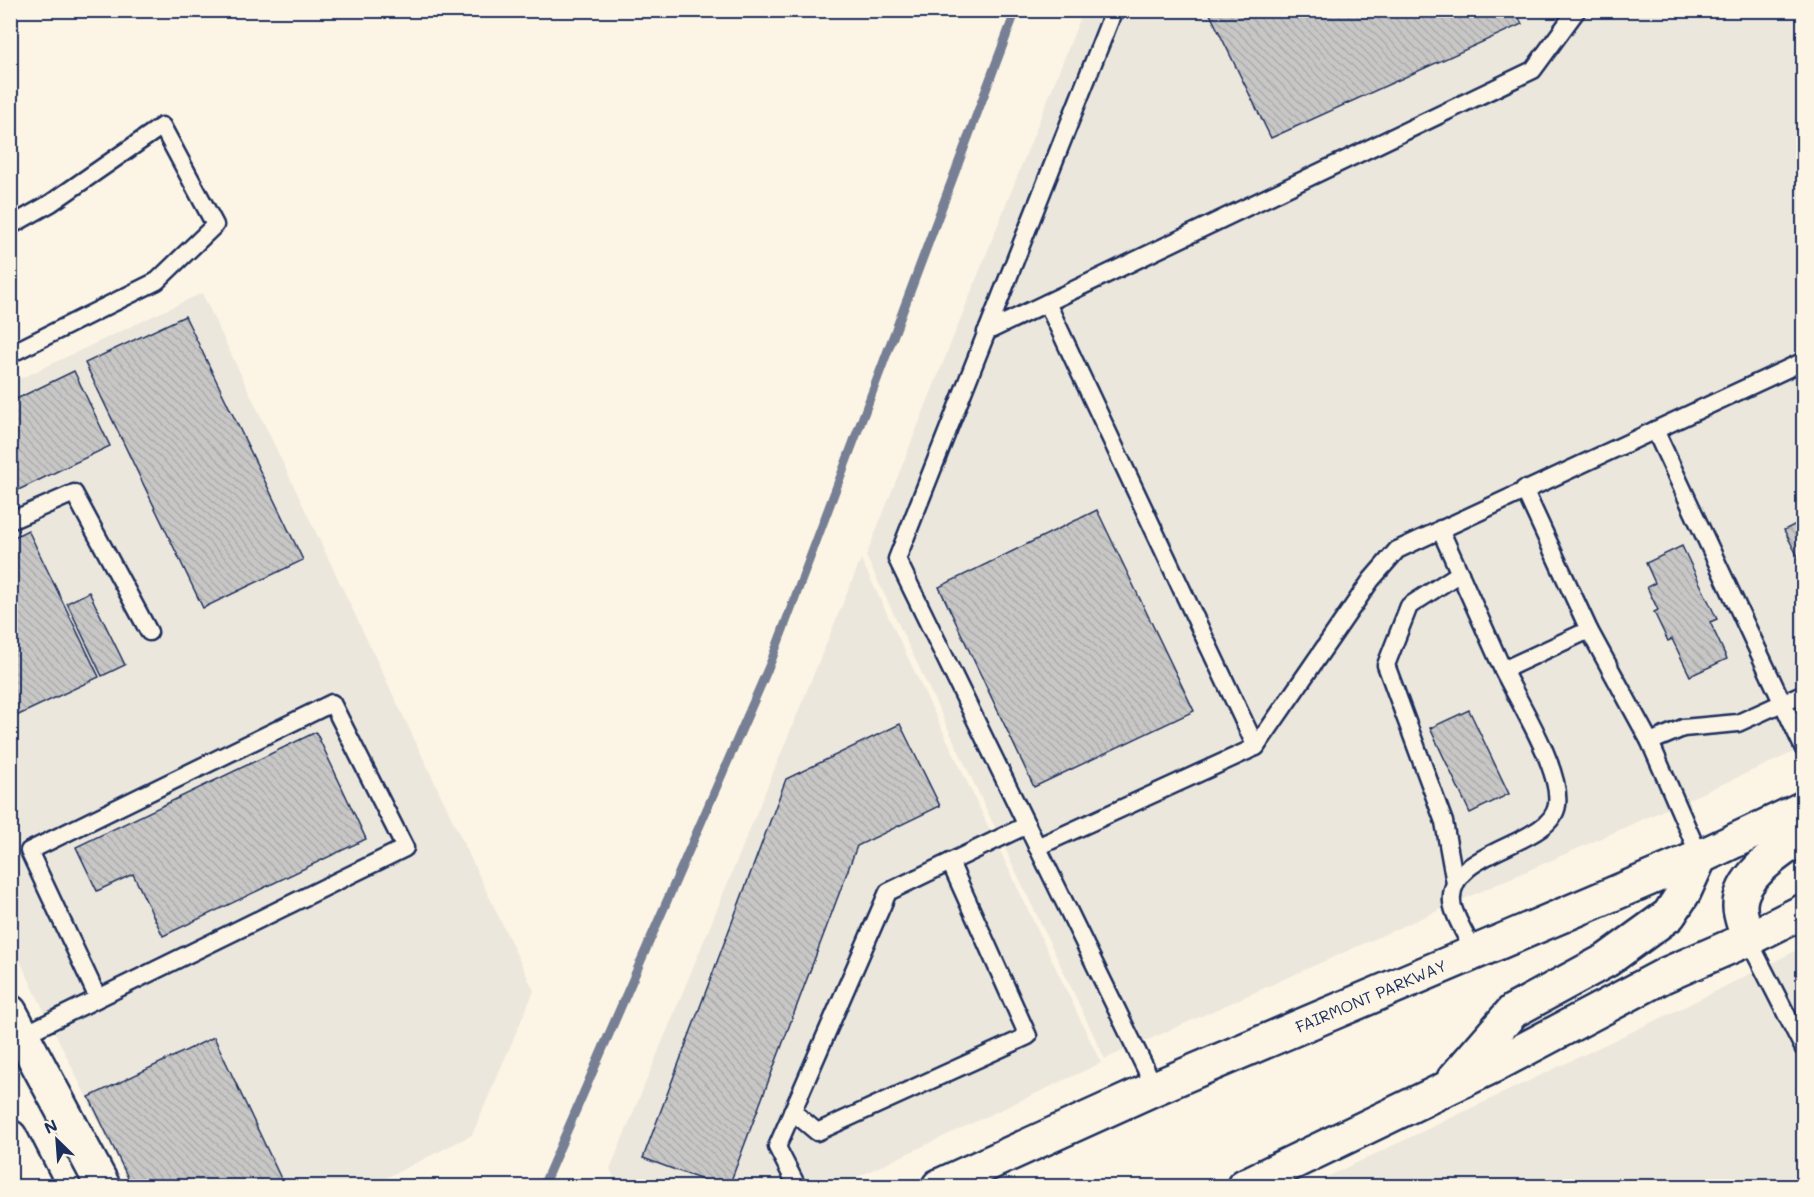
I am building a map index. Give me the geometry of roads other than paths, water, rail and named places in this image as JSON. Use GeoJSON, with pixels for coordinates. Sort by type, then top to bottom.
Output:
{"type":"FeatureCollection","features":[{"type":"Feature","properties":{"kind":"main road","name":"FAIRMONT PARKWAY"},"geometry":{"type":"LineString","coordinates":[[939,1186],[1155,1089],[1700,857],[1803,808]]}},
{"type":"Feature","properties":{"kind":"main road"},"geometry":{"type":"LineString","coordinates":[[1748,939],[1739,906],[1748,883],[1766,861],[1803,836]]}},
{"type":"Feature","properties":{"kind":"main road"},"geometry":{"type":"LineString","coordinates":[[1444,1089],[1513,1011],[1607,960],[1669,915],[1684,892],[1700,857]]}},
{"type":"Feature","properties":{"kind":"main road"},"geometry":{"type":"LineString","coordinates":[[1244,1186],[1444,1089],[1665,975],[1748,939],[1803,911]]}},
{"type":"Feature","properties":{"kind":"main road"},"geometry":{"type":"LineString","coordinates":[[17,1023],[103,1186]]}},
{"type":"Feature","properties":{"kind":"main road"},"geometry":{"type":"LineString","coordinates":[[10,1137],[35,1186]]}},
{"type":"Feature","properties":{"kind":"main road"},"geometry":{"type":"LineString","coordinates":[[976,1186],[1038,1142]]}},
{"type":"Feature","properties":{"kind":"lane"},"geometry":{"type":"LineString","coordinates":[[1114,10],[897,559],[1155,1089]]}},
{"type":"Feature","properties":{"kind":"lane"},"geometry":{"type":"LineString","coordinates":[[986,332],[1533,70],[1577,10]]}},
{"type":"Feature","properties":{"kind":"lane"},"geometry":{"type":"LineString","coordinates":[[10,226],[51,203],[162,126],[215,225],[157,281],[10,354]]}},
{"type":"Feature","properties":{"kind":"lane"},"geometry":{"type":"LineString","coordinates":[[1047,303],[1256,747]]}},
{"type":"Feature","properties":{"kind":"lane"},"geometry":{"type":"LineString","coordinates":[[1037,847],[1256,747],[1371,580],[1397,550],[1803,361]]}},
{"type":"Feature","properties":{"kind":"lane"},"geometry":{"type":"LineString","coordinates":[[1654,430],[1803,748]]}},
{"type":"Feature","properties":{"kind":"lane"},"geometry":{"type":"LineString","coordinates":[[1524,489],[1589,630],[1650,742],[1700,857]]}},
{"type":"Feature","properties":{"kind":"lane"},"geometry":{"type":"LineString","coordinates":[[10,521],[74,493],[149,632]]}},
{"type":"Feature","properties":{"kind":"lane"},"geometry":{"type":"LineString","coordinates":[[1440,529],[1503,670],[1556,776],[1557,806],[1543,828],[1482,858],[1455,883]]}},
{"type":"Feature","properties":{"kind":"lane"},"geometry":{"type":"LineString","coordinates":[[1460,573],[1409,606],[1386,665],[1444,822],[1455,883],[1452,903],[1474,952]]}},
{"type":"Feature","properties":{"kind":"lane"},"geometry":{"type":"LineString","coordinates":[[1503,670],[1589,630]]}},
{"type":"Feature","properties":{"kind":"lane"},"geometry":{"type":"LineString","coordinates":[[1650,742],[1683,728],[1738,723],[1803,693]]}},
{"type":"Feature","properties":{"kind":"lane"},"geometry":{"type":"LineString","coordinates":[[17,1023],[98,998],[405,848],[332,703],[29,851],[98,998]]}},
{"type":"Feature","properties":{"kind":"lane"},"geometry":{"type":"LineString","coordinates":[[797,1186],[777,1147],[888,892],[1027,825]]}},
{"type":"Feature","properties":{"kind":"lane"},"geometry":{"type":"LineString","coordinates":[[792,1112],[817,1132],[1028,1036],[950,862]]}},
{"type":"Feature","properties":{"kind":"lane"},"geometry":{"type":"LineString","coordinates":[[1748,939],[1803,1049]]}},
{"type":"Feature","properties":{"kind":"waterway"},"geometry":{"type":"LineString","coordinates":[[543,1186],[770,664],[1016,10]]}}]}
